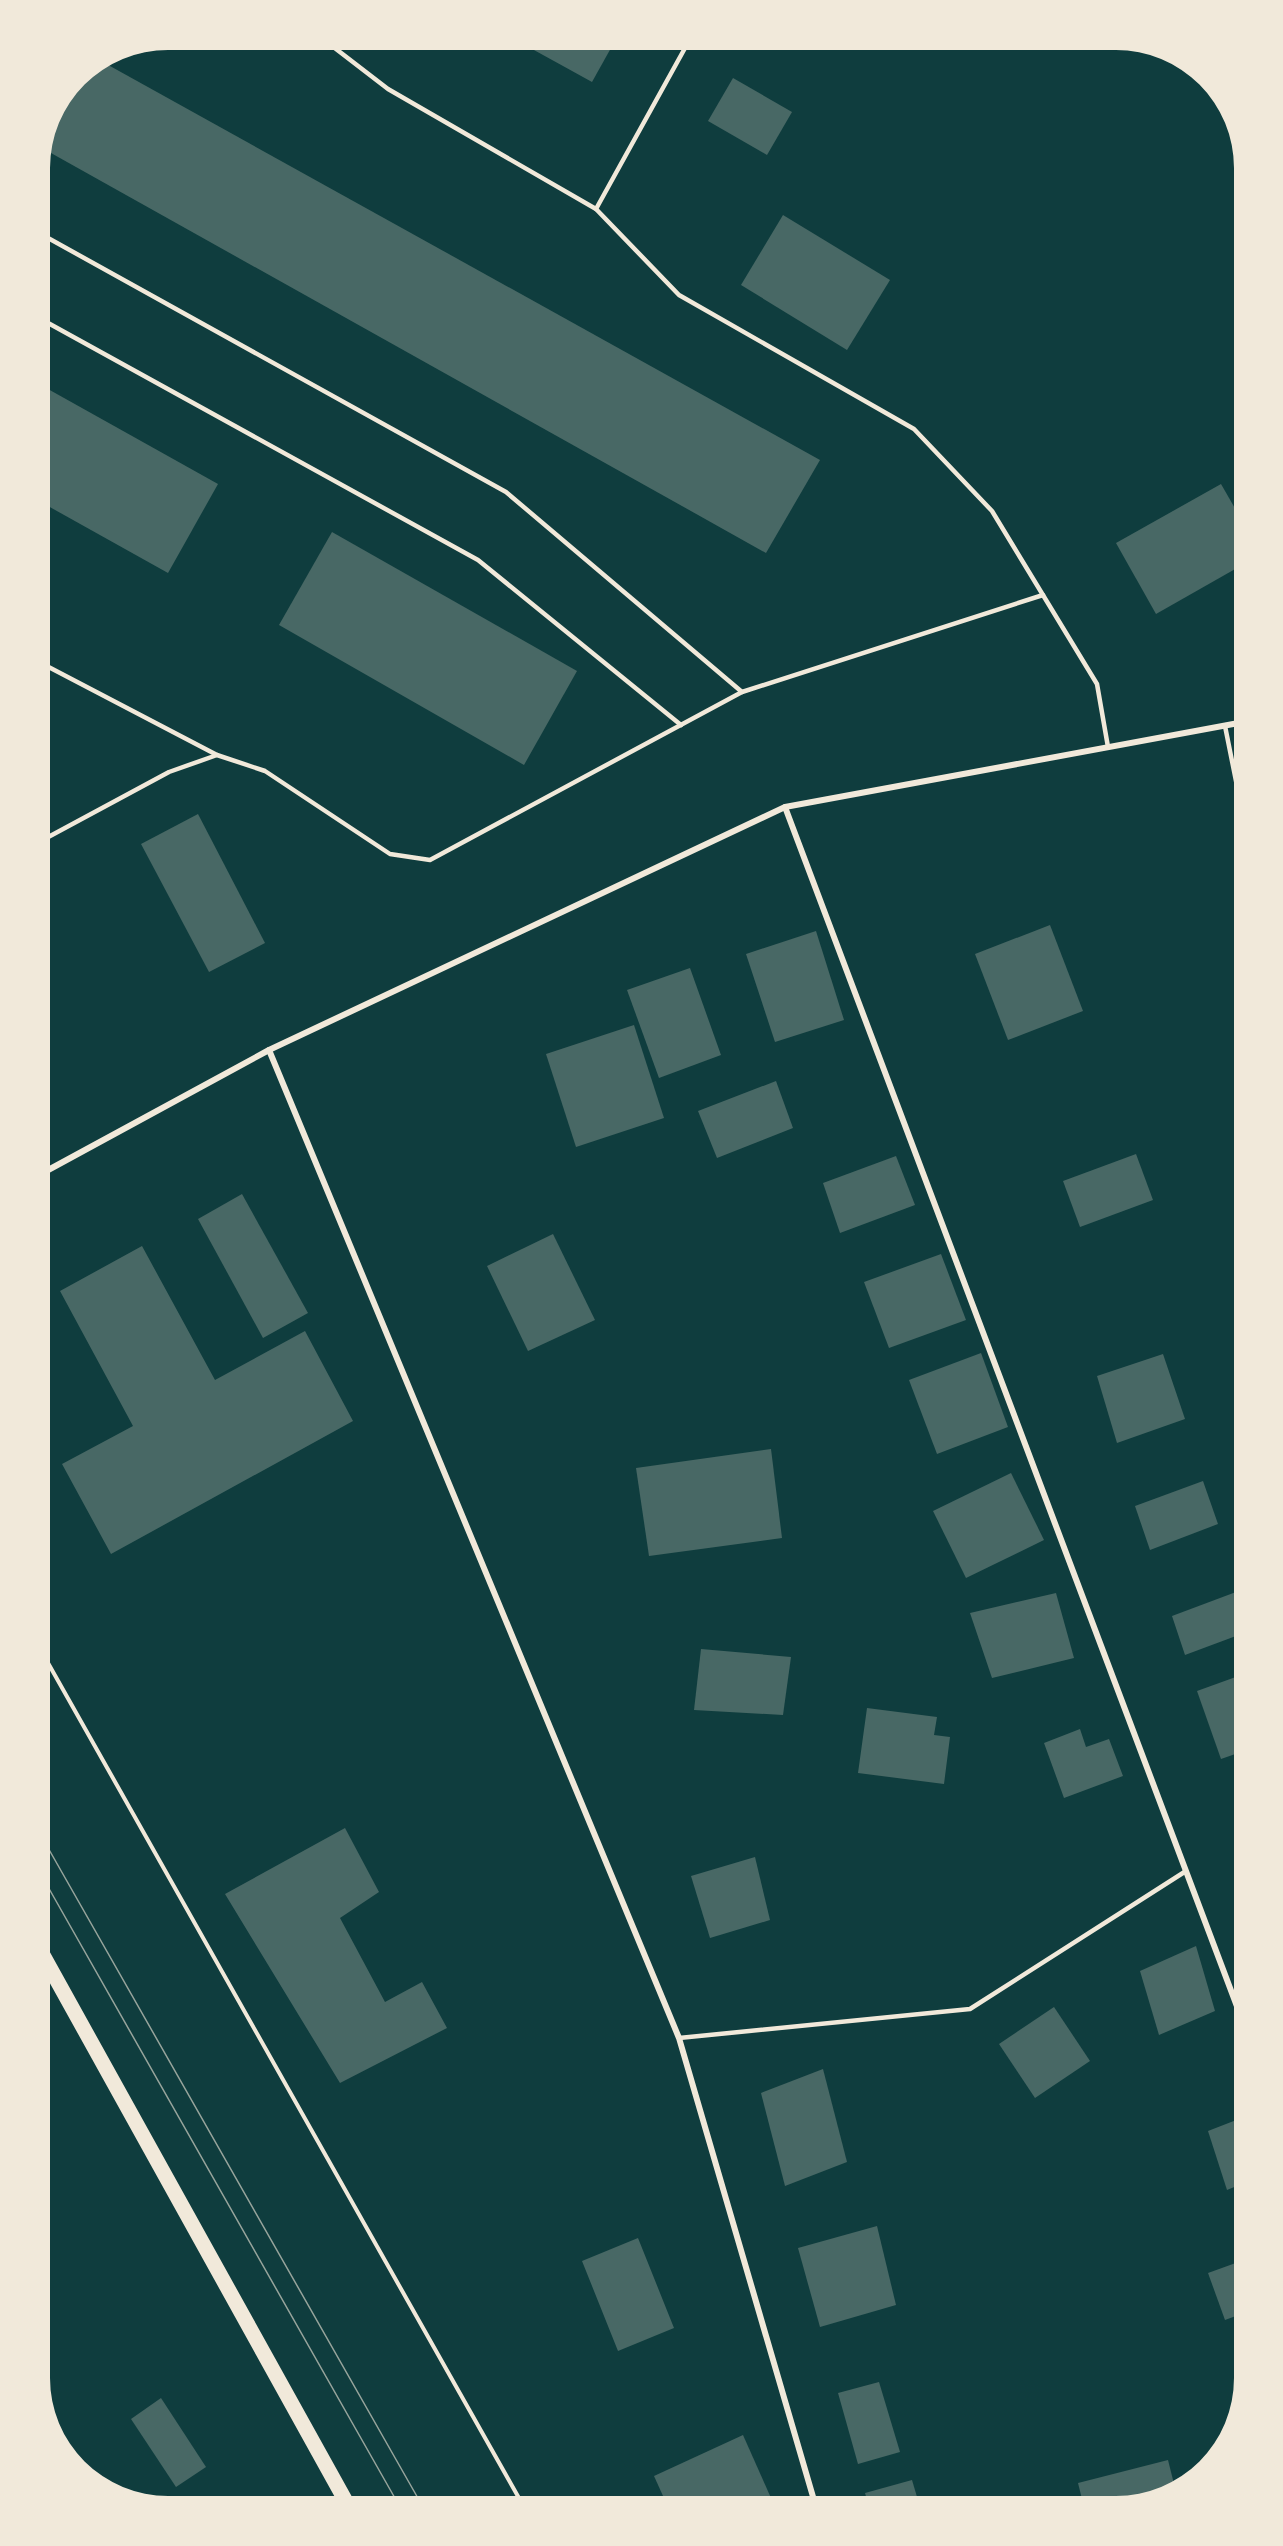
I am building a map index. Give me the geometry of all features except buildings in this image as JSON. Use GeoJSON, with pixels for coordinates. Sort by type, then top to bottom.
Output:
{"type":"FeatureCollection","features":[{"type":"Feature","properties":{"kind":"main road"},"geometry":{"type":"LineString","coordinates":[[50,1968],[343,2496]]}},
{"type":"Feature","properties":{"kind":"street"},"geometry":{"type":"LineString","coordinates":[[50,1169],[269,1050],[785,807],[1234,724]]}},
{"type":"Feature","properties":{"kind":"street"},"geometry":{"type":"LineString","coordinates":[[785,807],[1234,1998]]}},
{"type":"Feature","properties":{"kind":"street"},"geometry":{"type":"LineString","coordinates":[[269,1050],[679,2038],[813,2496]]}},
{"type":"Feature","properties":{"kind":"lane"},"geometry":{"type":"LineString","coordinates":[[337,50],[388,89],[596,209],[679,295],[914,429],[992,511],[1097,684],[1108,747]]}},
{"type":"Feature","properties":{"kind":"lane"},"geometry":{"type":"LineString","coordinates":[[596,209],[684,50]]}},
{"type":"Feature","properties":{"kind":"lane"},"geometry":{"type":"LineString","coordinates":[[50,239],[506,492],[742,692]]}},
{"type":"Feature","properties":{"kind":"lane"},"geometry":{"type":"LineString","coordinates":[[50,324],[478,560],[681,725]]}},
{"type":"Feature","properties":{"kind":"lane"},"geometry":{"type":"LineString","coordinates":[[50,668],[217,754],[265,771],[390,854],[430,860],[742,692],[1043,595]]}},
{"type":"Feature","properties":{"kind":"lane"},"geometry":{"type":"LineString","coordinates":[[1225,726],[1234,771]]}},
{"type":"Feature","properties":{"kind":"lane"},"geometry":{"type":"LineString","coordinates":[[50,836],[169,772],[217,754]]}},
{"type":"Feature","properties":{"kind":"lane"},"geometry":{"type":"LineString","coordinates":[[679,2038],[969,2009],[1186,1871]]}},
{"type":"Feature","properties":{"kind":"path"},"geometry":{"type":"LineString","coordinates":[[50,1667],[518,2496]]}},
{"type":"Feature","properties":{"kind":"tram line"},"geometry":{"type":"LineString","coordinates":[[50,1851],[417,2496]]}},
{"type":"Feature","properties":{"kind":"tram line"},"geometry":{"type":"LineString","coordinates":[[50,1890],[394,2496]]}}]}
